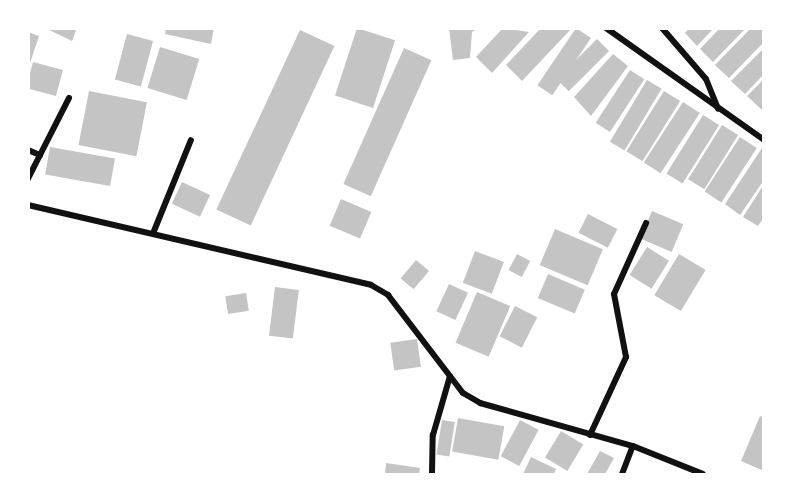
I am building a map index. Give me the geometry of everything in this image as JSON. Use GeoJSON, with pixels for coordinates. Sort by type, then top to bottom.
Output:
{"type":"FeatureCollection","features":[{"type":"Feature","properties":{"kind":"street"},"geometry":{"type":"LineString","coordinates":[[606,28],[718,110],[764,140]]}},
{"type":"Feature","properties":{"kind":"street"},"geometry":{"type":"LineString","coordinates":[[662,28],[706,79],[718,110]]}},
{"type":"Feature","properties":{"kind":"street"},"geometry":{"type":"LineString","coordinates":[[28,179],[69,98]]}},
{"type":"Feature","properties":{"kind":"street"},"geometry":{"type":"LineString","coordinates":[[154,231],[191,140]]}},
{"type":"Feature","properties":{"kind":"street"},"geometry":{"type":"LineString","coordinates":[[28,150],[40,155]]}},
{"type":"Feature","properties":{"kind":"street"},"geometry":{"type":"LineString","coordinates":[[28,205],[154,231],[371,285],[404,313],[450,376],[480,403],[633,446],[703,474]]}},
{"type":"Feature","properties":{"kind":"street"},"geometry":{"type":"LineString","coordinates":[[590,435],[626,357],[614,294],[646,223]]}},
{"type":"Feature","properties":{"kind":"street"},"geometry":{"type":"LineString","coordinates":[[432,474],[433,435],[450,376]]}},
{"type":"Feature","properties":{"kind":"street"},"geometry":{"type":"LineString","coordinates":[[622,474],[633,446]]}},
{"type":"Feature","properties":{"kind":"building"},"geometry":{"type":"Polygon","coordinates":[[[45,28],[77,28],[72,41],[45,28]]]}},
{"type":"Feature","properties":{"kind":"building"},"geometry":{"type":"Polygon","coordinates":[[[166,28],[214,28],[211,44],[165,34],[166,28]]]}},
{"type":"Feature","properties":{"kind":"building"},"geometry":{"type":"Polygon","coordinates":[[[357,28],[395,40],[373,108],[335,96],[357,28]]]}},
{"type":"Feature","properties":{"kind":"building"},"geometry":{"type":"Polygon","coordinates":[[[449,28],[478,28],[472,32],[470,58],[453,60],[449,28]]]}},
{"type":"Feature","properties":{"kind":"building"},"geometry":{"type":"Polygon","coordinates":[[[503,28],[529,32],[492,73],[476,57],[503,28]]]}},
{"type":"Feature","properties":{"kind":"building"},"geometry":{"type":"Polygon","coordinates":[[[541,28],[572,28],[522,81],[506,65],[541,28]]]}},
{"type":"Feature","properties":{"kind":"building"},"geometry":{"type":"Polygon","coordinates":[[[576,28],[591,38],[552,95],[537,85],[576,28]]]}},
{"type":"Feature","properties":{"kind":"building"},"geometry":{"type":"Polygon","coordinates":[[[689,28],[714,28],[697,46],[685,33],[689,28]]]}},
{"type":"Feature","properties":{"kind":"building"},"geometry":{"type":"Polygon","coordinates":[[[720,28],[746,28],[713,62],[700,49],[720,28]]]}},
{"type":"Feature","properties":{"kind":"building"},"geometry":{"type":"Polygon","coordinates":[[[751,28],[764,28],[764,42],[729,78],[715,65],[751,28]]]}},
{"type":"Feature","properties":{"kind":"building"},"geometry":{"type":"Polygon","coordinates":[[[300,30],[334,46],[251,226],[216,209],[300,30]]]}},
{"type":"Feature","properties":{"kind":"building"},"geometry":{"type":"Polygon","coordinates":[[[28,32],[39,36],[29,66],[28,65],[28,32]]]}},
{"type":"Feature","properties":{"kind":"building"},"geometry":{"type":"Polygon","coordinates":[[[127,34],[153,41],[141,86],[115,79],[127,34]]]}},
{"type":"Feature","properties":{"kind":"building"},"geometry":{"type":"Polygon","coordinates":[[[597,39],[609,51],[569,91],[557,79],[597,39]]]}},
{"type":"Feature","properties":{"kind":"building"},"geometry":{"type":"Polygon","coordinates":[[[160,47],[199,59],[187,100],[147,88],[160,47]]]}},
{"type":"Feature","properties":{"kind":"building"},"geometry":{"type":"Polygon","coordinates":[[[404,48],[431,60],[371,196],[343,184],[404,48]]]}},
{"type":"Feature","properties":{"kind":"building"},"geometry":{"type":"Polygon","coordinates":[[[764,48],[764,74],[745,94],[731,81],[764,48]]]}},
{"type":"Feature","properties":{"kind":"building"},"geometry":{"type":"Polygon","coordinates":[[[613,54],[628,66],[591,116],[574,97],[613,54]]]}},
{"type":"Feature","properties":{"kind":"building"},"geometry":{"type":"Polygon","coordinates":[[[33,62],[63,70],[56,96],[28,89],[33,62]]]}},
{"type":"Feature","properties":{"kind":"building"},"geometry":{"type":"Polygon","coordinates":[[[630,70],[644,79],[610,132],[596,123],[630,70]]]}},
{"type":"Feature","properties":{"kind":"building"},"geometry":{"type":"Polygon","coordinates":[[[764,79],[764,109],[762,110],[747,96],[764,79]]]}},
{"type":"Feature","properties":{"kind":"building"},"geometry":{"type":"Polygon","coordinates":[[[647,80],[662,89],[624,150],[610,142],[647,80]]]}},
{"type":"Feature","properties":{"kind":"building"},"geometry":{"type":"Polygon","coordinates":[[[89,91],[147,102],[136,156],[79,145],[89,91]]]}},
{"type":"Feature","properties":{"kind":"building"},"geometry":{"type":"Polygon","coordinates":[[[664,91],[680,101],[642,161],[626,151],[664,91]]]}},
{"type":"Feature","properties":{"kind":"building"},"geometry":{"type":"Polygon","coordinates":[[[683,102],[700,113],[661,173],[644,162],[683,102]]]}},
{"type":"Feature","properties":{"kind":"building"},"geometry":{"type":"Polygon","coordinates":[[[703,115],[719,125],[683,184],[666,174],[703,115]]]}},
{"type":"Feature","properties":{"kind":"building"},"geometry":{"type":"Polygon","coordinates":[[[722,125],[738,135],[704,189],[688,179],[722,125]]]}},
{"type":"Feature","properties":{"kind":"building"},"geometry":{"type":"Polygon","coordinates":[[[740,137],[757,148],[721,202],[705,192],[740,137]]]}},
{"type":"Feature","properties":{"kind":"building"},"geometry":{"type":"Polygon","coordinates":[[[50,147],[115,158],[110,186],[45,175],[50,147]]]}},
{"type":"Feature","properties":{"kind":"building"},"geometry":{"type":"Polygon","coordinates":[[[762,148],[764,180],[740,215],[725,204],[762,148]]]}},
{"type":"Feature","properties":{"kind":"building"},"geometry":{"type":"Polygon","coordinates":[[[182,182],[210,195],[200,217],[172,204],[182,182]]]}},
{"type":"Feature","properties":{"kind":"building"},"geometry":{"type":"Polygon","coordinates":[[[764,184],[764,217],[758,226],[743,217],[764,184]]]}},
{"type":"Feature","properties":{"kind":"building"},"geometry":{"type":"Polygon","coordinates":[[[341,199],[371,212],[360,239],[330,226],[341,199]]]}},
{"type":"Feature","properties":{"kind":"building"},"geometry":{"type":"Polygon","coordinates":[[[652,211],[683,224],[672,252],[640,239],[652,211]]]}},
{"type":"Feature","properties":{"kind":"building"},"geometry":{"type":"Polygon","coordinates":[[[588,214],[617,229],[608,248],[578,233],[588,214]]]}},
{"type":"Feature","properties":{"kind":"building"},"geometry":{"type":"Polygon","coordinates":[[[555,229],[603,249],[588,285],[540,265],[555,229]]]}},
{"type":"Feature","properties":{"kind":"building"},"geometry":{"type":"Polygon","coordinates":[[[647,247],[669,261],[652,289],[630,275],[647,247]]]}},
{"type":"Feature","properties":{"kind":"building"},"geometry":{"type":"Polygon","coordinates":[[[475,251],[504,262],[492,294],[463,283],[475,251]]]}},
{"type":"Feature","properties":{"kind":"building"},"geometry":{"type":"Polygon","coordinates":[[[517,254],[530,261],[522,277],[509,270],[517,254]]]}},
{"type":"Feature","properties":{"kind":"building"},"geometry":{"type":"Polygon","coordinates":[[[679,254],[706,270],[681,311],[654,295],[679,254]]]}},
{"type":"Feature","properties":{"kind":"building"},"geometry":{"type":"Polygon","coordinates":[[[416,260],[429,271],[414,289],[401,278],[416,260]]]}},
{"type":"Feature","properties":{"kind":"building"},"geometry":{"type":"Polygon","coordinates":[[[548,274],[585,290],[575,314],[538,298],[548,274]]]}},
{"type":"Feature","properties":{"kind":"building"},"geometry":{"type":"Polygon","coordinates":[[[449,284],[468,293],[455,320],[436,311],[449,284]]]}},
{"type":"Feature","properties":{"kind":"building"},"geometry":{"type":"Polygon","coordinates":[[[275,287],[299,290],[293,339],[269,336],[275,287]]]}},
{"type":"Feature","properties":{"kind":"building"},"geometry":{"type":"Polygon","coordinates":[[[477,292],[510,306],[489,357],[456,343],[477,292]]]}},
{"type":"Feature","properties":{"kind":"building"},"geometry":{"type":"Polygon","coordinates":[[[246,293],[249,311],[228,314],[225,296],[246,293]]]}},
{"type":"Feature","properties":{"kind":"building"},"geometry":{"type":"Polygon","coordinates":[[[515,306],[537,317],[522,348],[500,336],[515,306]]]}},
{"type":"Feature","properties":{"kind":"building"},"geometry":{"type":"Polygon","coordinates":[[[417,339],[421,367],[394,370],[390,343],[417,339]]]}},
{"type":"Feature","properties":{"kind":"building"},"geometry":{"type":"Polygon","coordinates":[[[760,416],[764,418],[764,471],[741,461],[760,416]]]}},
{"type":"Feature","properties":{"kind":"building"},"geometry":{"type":"Polygon","coordinates":[[[458,418],[504,426],[498,460],[452,451],[458,418]]]}},
{"type":"Feature","properties":{"kind":"building"},"geometry":{"type":"Polygon","coordinates":[[[442,420],[455,422],[449,457],[437,455],[442,420]]]}},
{"type":"Feature","properties":{"kind":"building"},"geometry":{"type":"Polygon","coordinates":[[[520,420],[539,430],[519,466],[501,456],[520,420]]]}},
{"type":"Feature","properties":{"kind":"building"},"geometry":{"type":"Polygon","coordinates":[[[561,431],[583,444],[567,471],[545,458],[561,431]]]}},
{"type":"Feature","properties":{"kind":"building"},"geometry":{"type":"Polygon","coordinates":[[[600,451],[614,458],[605,474],[587,474],[600,451]]]}},
{"type":"Feature","properties":{"kind":"building"},"geometry":{"type":"Polygon","coordinates":[[[531,457],[556,469],[554,474],[523,474],[531,457]]]}},
{"type":"Feature","properties":{"kind":"building"},"geometry":{"type":"Polygon","coordinates":[[[386,463],[420,468],[419,474],[385,474],[386,463]]]}}]}
